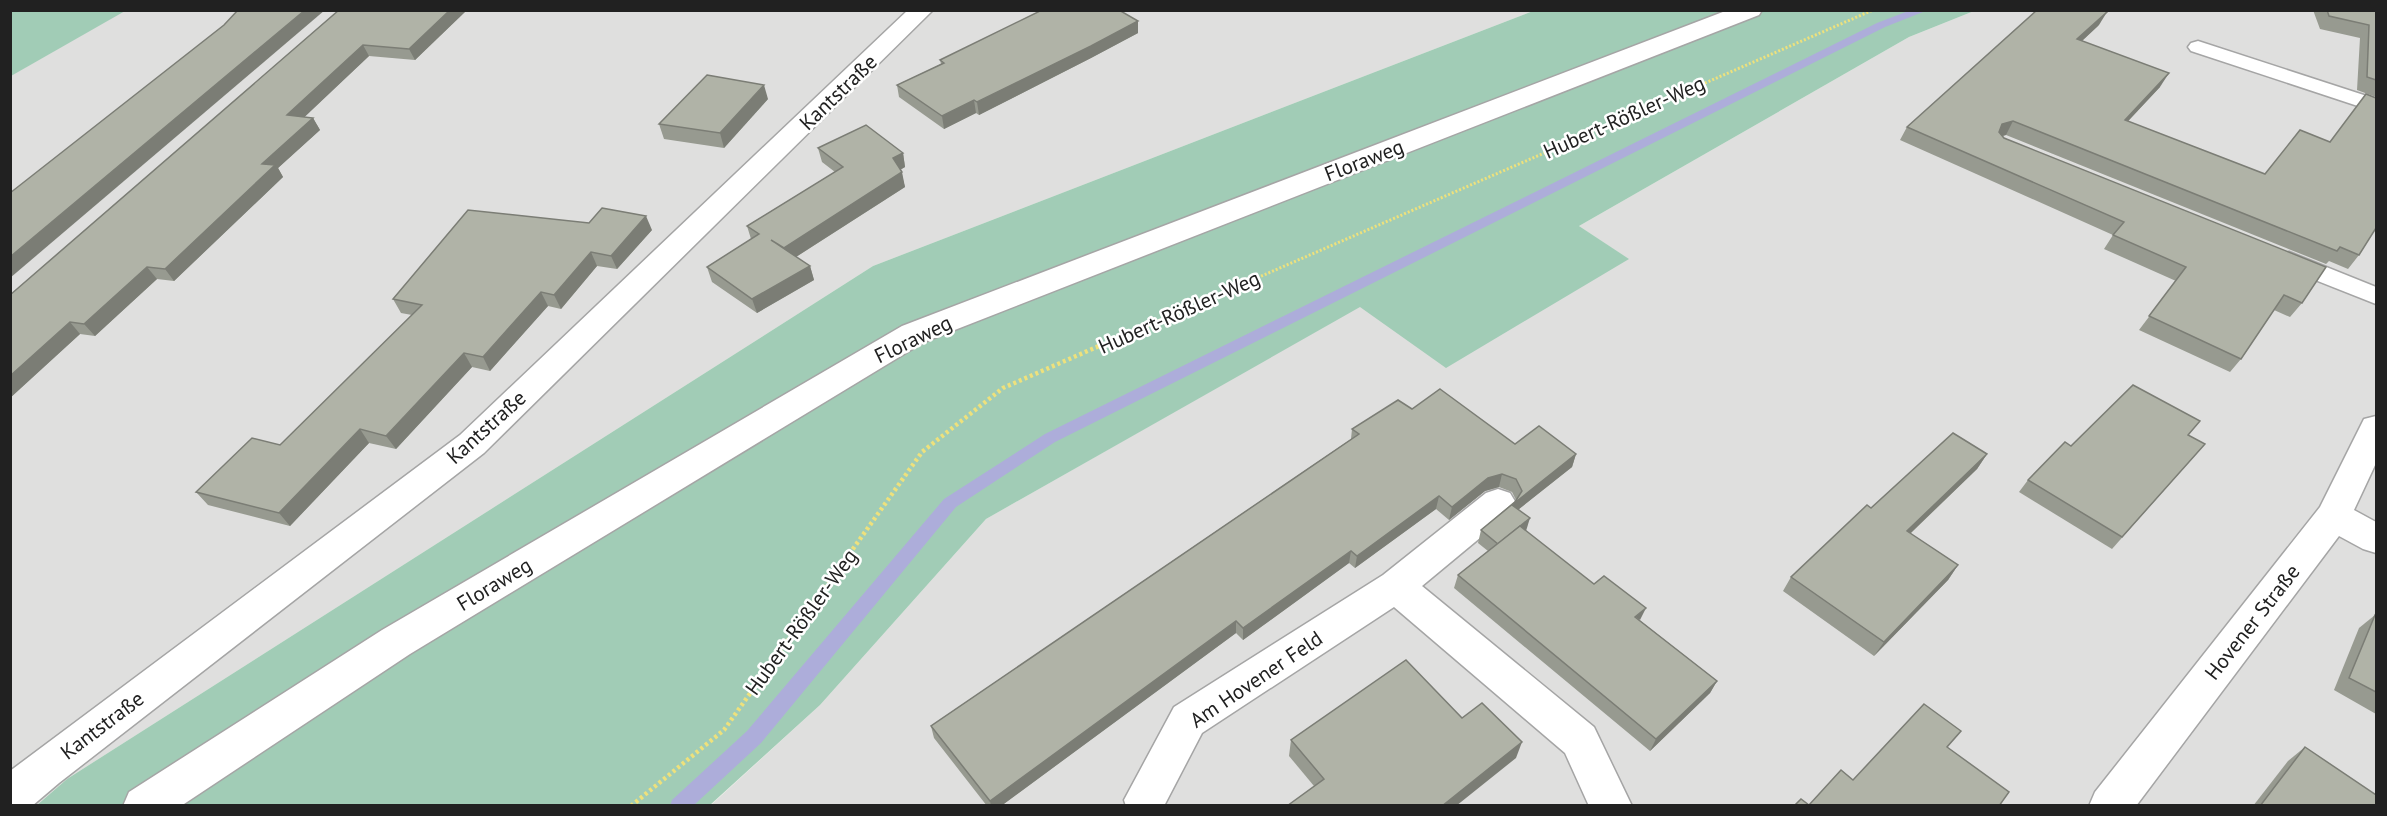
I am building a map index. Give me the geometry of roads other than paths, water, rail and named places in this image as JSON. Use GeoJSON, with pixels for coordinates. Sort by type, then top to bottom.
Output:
{"type":"FeatureCollection","features":[{"type":"Feature","properties":{"kind":"street","name":"Kantstraße"},"geometry":{"type":"LineString","coordinates":[[10,798],[44,769],[472,444],[922,10]]}},
{"type":"Feature","properties":{"kind":"street","name":"Floraweg"},"geometry":{"type":"LineString","coordinates":[[144,806],[396,642],[913,334],[1751,10]]}},
{"type":"Feature","properties":{"kind":"street","name":"Hovener Straße"},"geometry":{"type":"LineString","coordinates":[[2110,806],[2334,516],[2376,428]]}},
{"type":"Feature","properties":{"kind":"street","name":"Am Hovener Feld"},"geometry":{"type":"LineString","coordinates":[[1146,800],[1188,720],[1396,586],[1498,503]]}},
{"type":"Feature","properties":{"kind":"street"},"geometry":{"type":"LineString","coordinates":[[2334,516],[2376,538]]}},
{"type":"Feature","properties":{"kind":"street"},"geometry":{"type":"LineString","coordinates":[[1396,586],[1580,740],[1611,806]]}},
{"type":"Feature","properties":{"kind":"lane"},"geometry":{"type":"LineString","coordinates":[[2198,47],[2376,106]]}},
{"type":"Feature","properties":{"kind":"lane"},"geometry":{"type":"LineString","coordinates":[[2267,251],[2376,296]]}},
{"type":"Feature","properties":{"kind":"waterway"},"geometry":{"type":"LineString","coordinates":[[679,806],[754,737],[950,503],[1050,438],[1881,25],[1923,10]]}}]}
